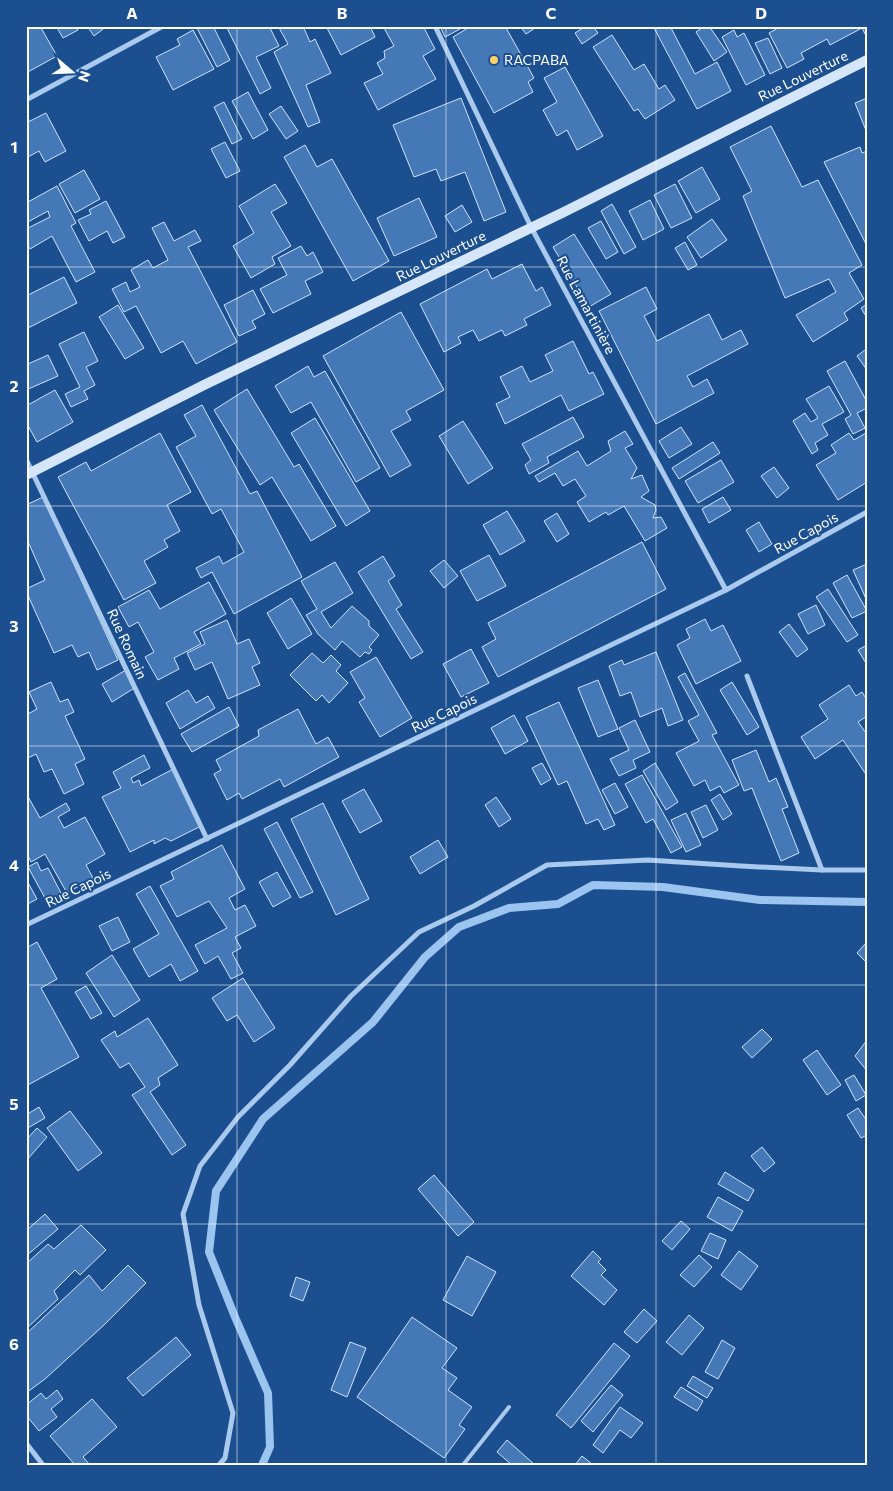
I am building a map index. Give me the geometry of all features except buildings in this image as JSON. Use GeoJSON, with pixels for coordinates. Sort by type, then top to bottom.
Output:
{"type":"FeatureCollection","features":[{"type":"Feature","properties":{"kind":"main road","name":"Rue Louverture"},"geometry":{"type":"LineString","coordinates":[[30,474],[206,384],[531,227],[867,60]]}},
{"type":"Feature","properties":{"kind":"street"},"geometry":{"type":"LineString","coordinates":[[26,100],[163,26]]}},
{"type":"Feature","properties":{"kind":"street","name":"Rue Lamartinière"},"geometry":{"type":"LineString","coordinates":[[434,26],[531,227],[726,590]]}},
{"type":"Feature","properties":{"kind":"street","name":"Rue Romain"},"geometry":{"type":"LineString","coordinates":[[26,459],[30,474],[207,839]]}},
{"type":"Feature","properties":{"kind":"street","name":"Rue Capois"},"geometry":{"type":"LineString","coordinates":[[26,925],[726,590],[867,512]]}},
{"type":"Feature","properties":{"kind":"street"},"geometry":{"type":"LineString","coordinates":[[747,676],[822,870]]}},
{"type":"Feature","properties":{"kind":"street"},"geometry":{"type":"LineString","coordinates":[[219,1465],[225,1458],[233,1413],[199,1305],[183,1214],[200,1166],[238,1117],[290,1065],[351,996],[419,932],[474,906],[547,865],[648,860],[822,870],[867,870]]}},
{"type":"Feature","properties":{"kind":"street"},"geometry":{"type":"LineString","coordinates":[[26,1443],[43,1465]]}},
{"type":"Feature","properties":{"kind":"lane"},"geometry":{"type":"LineString","coordinates":[[463,1465],[509,1407]]}},
{"type":"Feature","properties":{"kind":"waterway"},"geometry":{"type":"LineString","coordinates":[[262,1465],[270,1447],[268,1393],[209,1252],[216,1191],[263,1119],[373,1022],[425,957],[459,927],[509,908],[558,904],[593,885],[663,887],[760,900],[867,902]]}},
{"type":"Feature","properties":{"kind":"place","name":"RACPABA"},"geometry":{"type":"Point","coordinates":[494,60]}}]}
